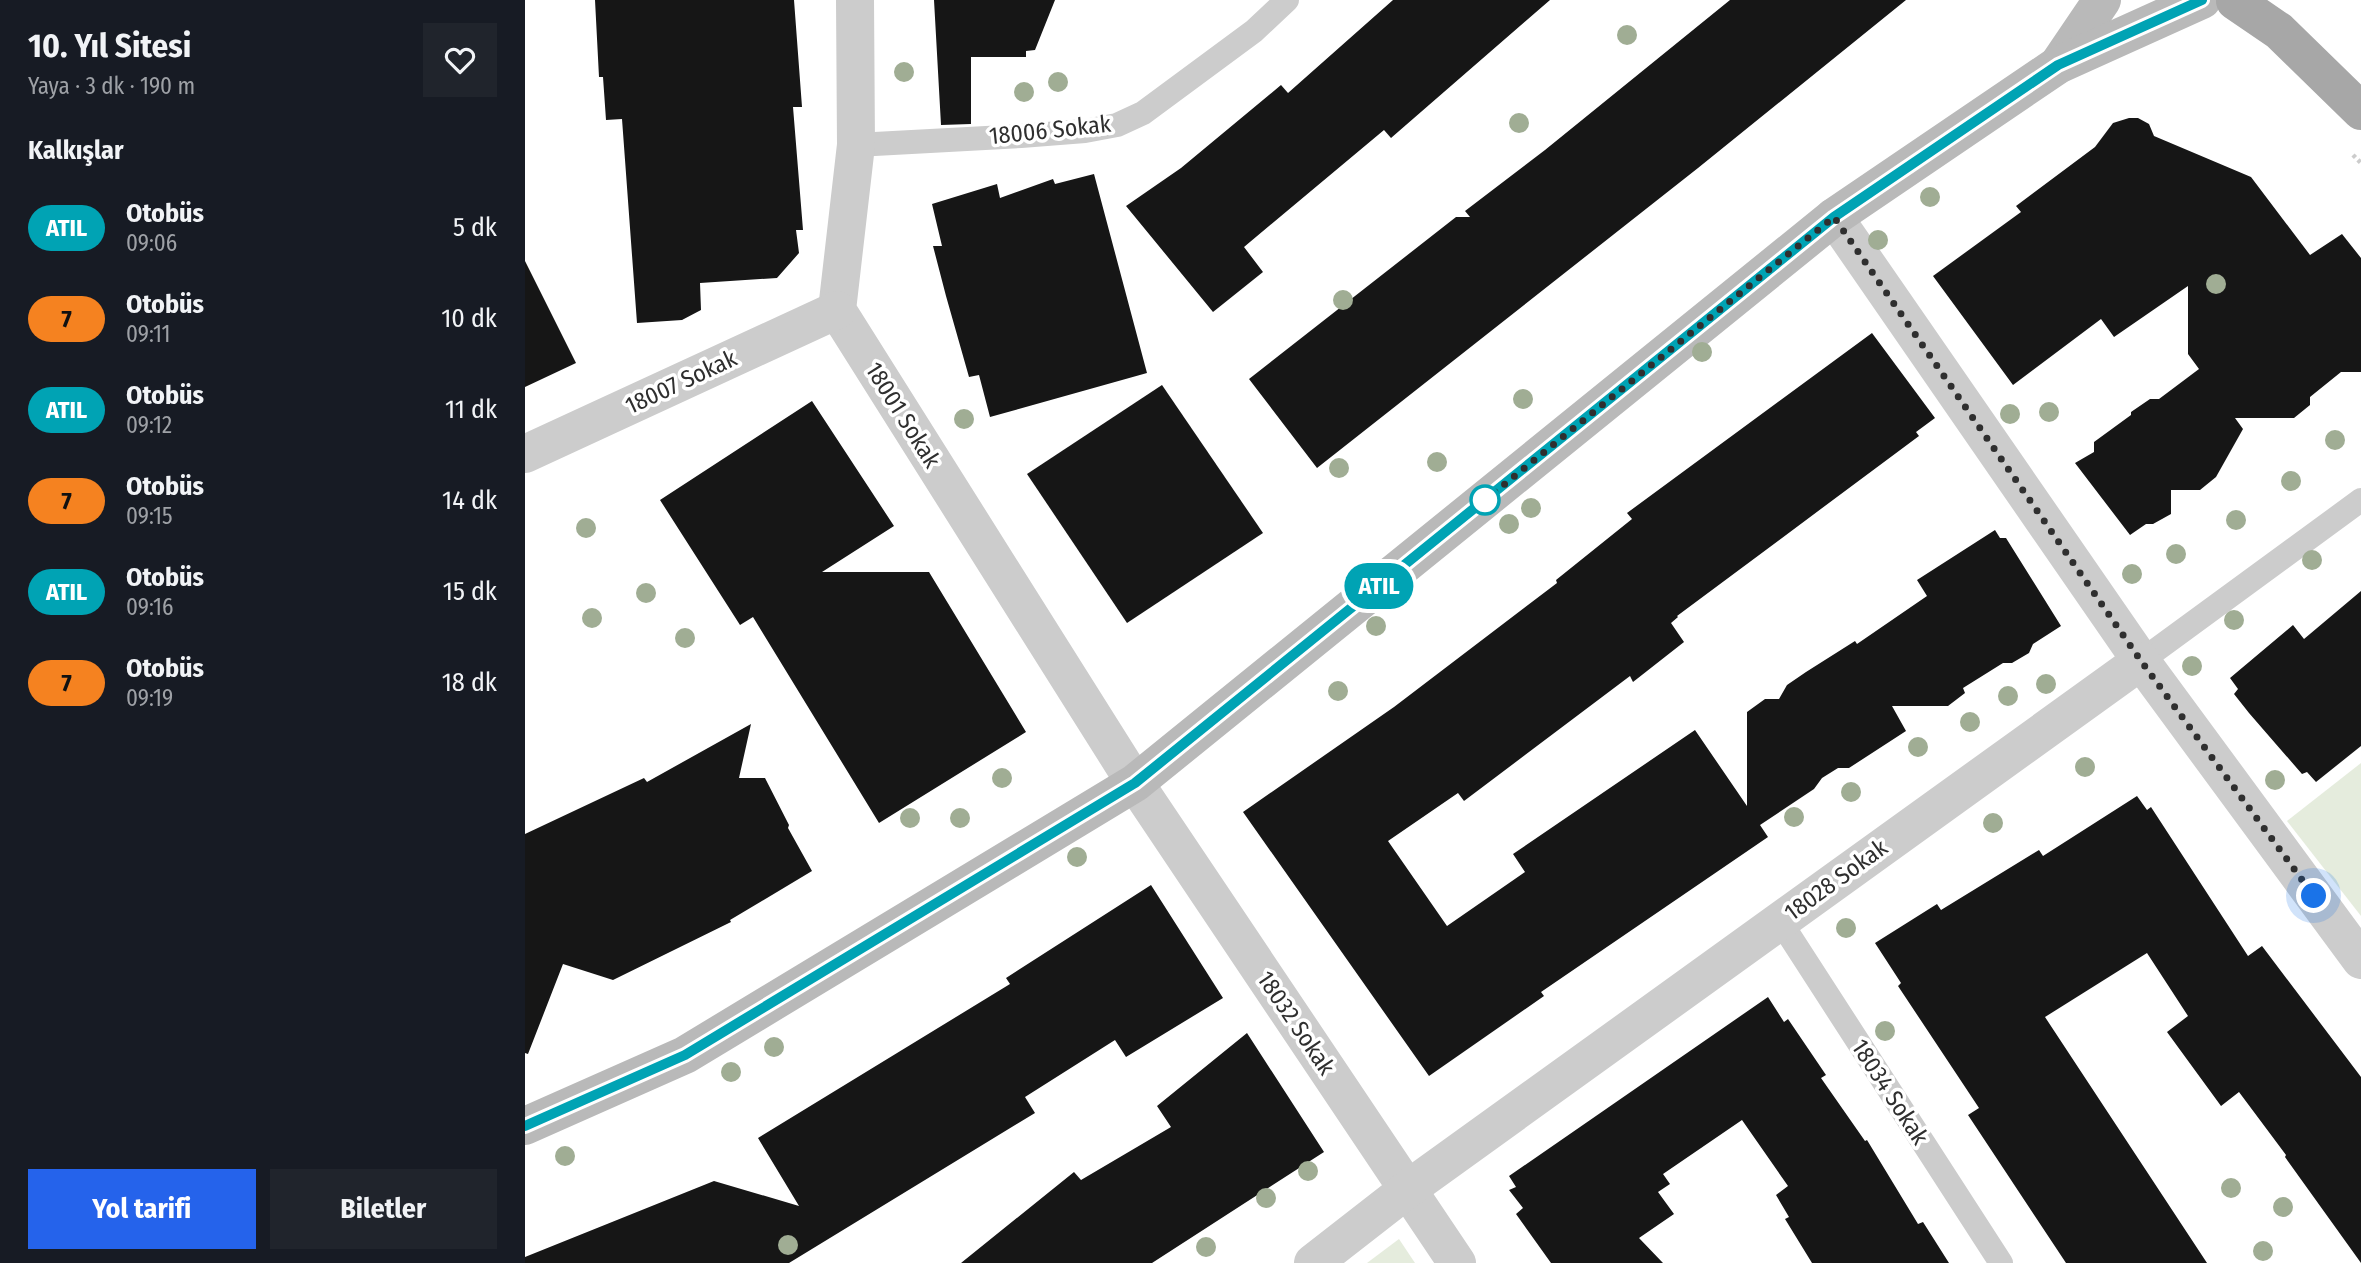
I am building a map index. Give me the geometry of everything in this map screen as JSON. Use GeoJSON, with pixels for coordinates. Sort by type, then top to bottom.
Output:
{"type":"FeatureCollection","features":[{"type":"Feature","properties":{"kind":"main road"},"geometry":{"type":"LineString","coordinates":[[2058,65],[2102,0]]}},
{"type":"Feature","properties":{"kind":"main road"},"geometry":{"type":"LineString","coordinates":[[525,1126],[685,1055],[1135,783],[1834,217],[2058,65],[2226,0],[2279,31],[2361,111]]}},
{"type":"Feature","properties":{"kind":"street"},"geometry":{"type":"LineString","coordinates":[[837,310],[856,145],[855,0]]}},
{"type":"Feature","properties":{"kind":"street"},"geometry":{"type":"LineString","coordinates":[[1834,217],[2141,661],[2361,960]]}},
{"type":"Feature","properties":{"kind":"street","name":"18007 Sokak"},"geometry":{"type":"LineString","coordinates":[[525,454],[837,310]]}},
{"type":"Feature","properties":{"kind":"street","name":"18001 Sokak"},"geometry":{"type":"LineString","coordinates":[[837,310],[1135,783]]}},
{"type":"Feature","properties":{"kind":"street","name":"18028 Sokak"},"geometry":{"type":"LineString","coordinates":[[1313,1263],[1408,1189],[2141,661]]}},
{"type":"Feature","properties":{"kind":"street","name":"18032 Sokak"},"geometry":{"type":"LineString","coordinates":[[1135,783],[1457,1263]]}},
{"type":"Feature","properties":{"kind":"lane","name":"18006 Sokak"},"geometry":{"type":"LineString","coordinates":[[856,145],[1021,136],[1085,131],[1117,125],[1143,113],[1254,31],[1287,0]]}},
{"type":"Feature","properties":{"kind":"lane","name":"18028 Sokak"},"geometry":{"type":"LineString","coordinates":[[2141,661],[2361,500]]}},
{"type":"Feature","properties":{"kind":"lane","name":"18034 Sokak"},"geometry":{"type":"LineString","coordinates":[[1780,921],[2001,1263]]}},
{"type":"Feature","properties":{"kind":"green space"},"geometry":{"type":"Polygon","coordinates":[[[2361,763],[2361,916],[2287,821],[2361,763]]]}},
{"type":"Feature","properties":{"kind":"green space"},"geometry":{"type":"Polygon","coordinates":[[[1399,1239],[1415,1263],[1367,1263],[1399,1239]]]}},
{"type":"Feature","properties":{"kind":"building"},"geometry":{"type":"Polygon","coordinates":[[[595,0],[794,0],[802,107],[793,107],[803,230],[796,230],[799,253],[777,278],[700,283],[701,310],[682,320],[637,323],[622,119],[606,120],[603,77],[599,77],[595,0]]]}},
{"type":"Feature","properties":{"kind":"building"},"geometry":{"type":"Polygon","coordinates":[[[934,0],[1055,0],[1035,50],[1026,51],[1026,57],[971,57],[971,124],[941,125],[934,0]]]}},
{"type":"Feature","properties":{"kind":"building"},"geometry":{"type":"Polygon","coordinates":[[[1393,0],[1550,0],[1391,138],[1384,130],[1244,247],[1263,272],[1213,312],[1126,206],[1181,168],[1281,85],[1288,93],[1393,0]]]}},
{"type":"Feature","properties":{"kind":"building"},"geometry":{"type":"Polygon","coordinates":[[[1730,0],[1906,0],[1698,168],[1317,468],[1249,379],[1456,217],[1470,217],[1465,211],[1545,150],[1730,0]]]}},
{"type":"Feature","properties":{"kind":"building"},"geometry":{"type":"Polygon","coordinates":[[[2138,118],[2149,124],[2154,136],[2251,177],[2310,255],[2342,234],[2361,258],[2361,372],[2341,372],[2310,397],[2310,405],[2294,418],[2235,418],[2243,429],[2216,477],[2200,490],[2171,490],[2171,514],[2153,524],[2146,524],[2130,535],[2075,463],[2094,452],[2094,442],[2131,415],[2131,412],[2150,399],[2159,399],[2199,369],[2188,354],[2188,286],[2114,337],[2101,319],[2013,385],[1933,276],[2021,212],[2016,206],[2095,147],[2113,123],[2138,118]]]}},
{"type":"Feature","properties":{"kind":"building"},"geometry":{"type":"Polygon","coordinates":[[[1094,174],[1147,373],[990,417],[979,375],[969,377],[946,296],[933,246],[942,246],[932,204],[997,184],[1000,198],[1053,179],[1055,184],[1094,174]]]}},
{"type":"Feature","properties":{"kind":"building"},"geometry":{"type":"Polygon","coordinates":[[[525,261],[576,363],[525,387],[525,261]]]}},
{"type":"Feature","properties":{"kind":"building"},"geometry":{"type":"Polygon","coordinates":[[[1872,333],[1935,418],[1916,432],[1919,436],[1677,616],[1671,623],[1684,642],[1633,682],[1630,676],[1464,801],[1458,793],[1388,841],[1447,926],[1525,872],[1513,854],[1695,730],[1747,806],[1747,712],[1765,699],[1779,699],[1787,685],[1855,641],[1857,644],[1927,596],[1917,580],[1995,530],[2000,538],[2006,538],[2061,626],[2033,644],[2029,653],[2012,663],[2003,663],[1963,688],[1965,693],[1948,706],[1892,706],[1906,731],[1849,768],[1838,768],[1822,778],[1814,789],[1760,825],[1768,837],[1541,992],[1544,996],[1429,1076],[1243,812],[1394,707],[1557,583],[1556,580],[1632,519],[1627,513],[1872,333]]]}},
{"type":"Feature","properties":{"kind":"building"},"geometry":{"type":"Polygon","coordinates":[[[1162,385],[1263,533],[1127,623],[1027,474],[1162,385]]]}},
{"type":"Feature","properties":{"kind":"building"},"geometry":{"type":"Polygon","coordinates":[[[812,401],[894,526],[822,572],[929,572],[1026,732],[879,823],[753,617],[740,625],[660,500],[812,401]]]}},
{"type":"Feature","properties":{"kind":"building"},"geometry":{"type":"Polygon","coordinates":[[[2361,591],[2361,746],[2316,782],[2307,772],[2302,774],[2249,713],[2234,694],[2238,689],[2230,678],[2293,625],[2304,639],[2361,591]]]}},
{"type":"Feature","properties":{"kind":"building"},"geometry":{"type":"Polygon","coordinates":[[[751,724],[739,778],[765,778],[812,871],[730,920],[731,922],[613,980],[563,964],[528,1054],[525,1053],[525,834],[644,778],[647,782],[751,724]]]}},
{"type":"Feature","properties":{"kind":"building"},"geometry":{"type":"Polygon","coordinates":[[[2137,796],[2147,810],[2151,807],[2248,956],[2262,946],[2361,1077],[2361,1263],[2239,1092],[2221,1106],[2167,1032],[2188,1016],[2147,953],[2045,1017],[2207,1263],[2066,1263],[1968,1115],[1979,1108],[1898,986],[1901,983],[1875,943],[1937,904],[1941,910],[2039,850],[2043,856],[2137,796]]]}},
{"type":"Feature","properties":{"kind":"building"},"geometry":{"type":"Polygon","coordinates":[[[1151,885],[1223,998],[1126,1057],[1115,1040],[1025,1097],[1035,1113],[789,1263],[525,1263],[525,1257],[714,1181],[799,1206],[758,1138],[1010,984],[1006,978],[1151,885]]]}},
{"type":"Feature","properties":{"kind":"building"},"geometry":{"type":"Polygon","coordinates":[[[1768,997],[1784,1022],[1788,1019],[1826,1075],[1821,1078],[1865,1141],[1867,1140],[1918,1224],[1923,1222],[1949,1263],[1812,1263],[1785,1219],[1789,1217],[1776,1195],[1788,1186],[1742,1120],[1663,1174],[1670,1184],[1658,1192],[1674,1214],[1639,1238],[1663,1263],[1551,1263],[1516,1214],[1523,1208],[1509,1190],[1516,1187],[1509,1176],[1768,997]]]}},
{"type":"Feature","properties":{"kind":"building"},"geometry":{"type":"Polygon","coordinates":[[[1247,1033],[1324,1152],[1152,1263],[961,1263],[1074,1172],[1081,1180],[1171,1127],[1157,1106],[1247,1033]]]}},
{"type":"Feature","properties":{"kind":"bus line","name":"ATIL"},"geometry":{"type":"LineString","coordinates":[[525,1126],[685,1055],[1135,783],[1834,217],[2058,65],[2202,0]]}},
{"type":"Feature","properties":{"kind":"route"},"geometry":{"type":"LineString","coordinates":[[1485,500],[1834,217],[2141,661],[2314,896]]}}]}
